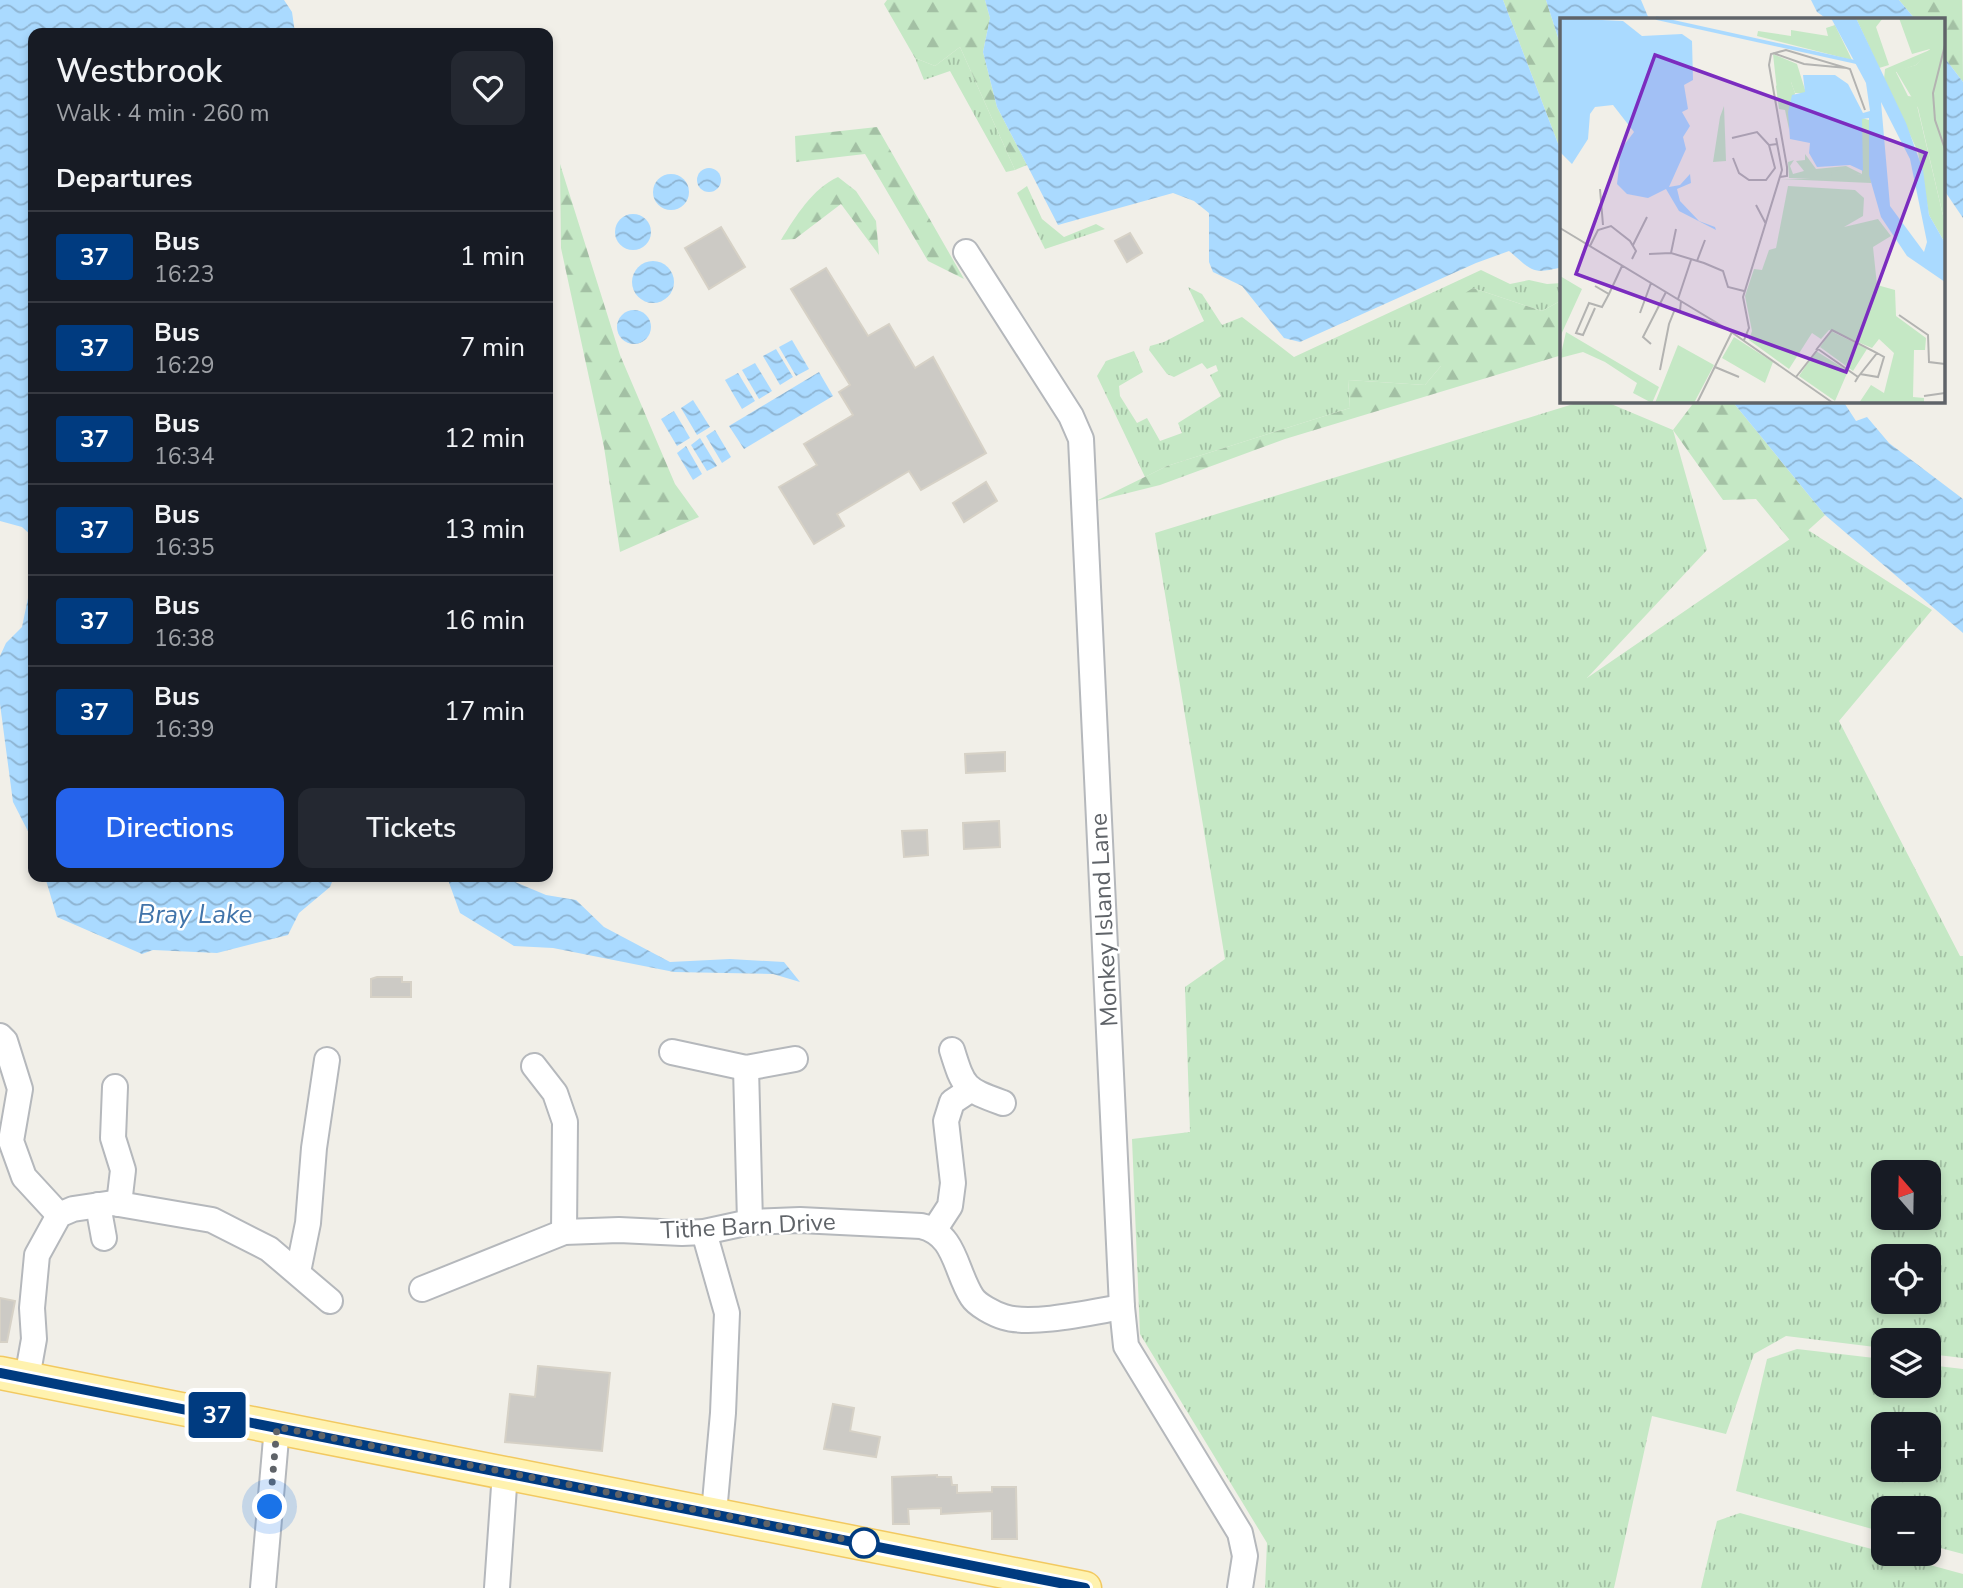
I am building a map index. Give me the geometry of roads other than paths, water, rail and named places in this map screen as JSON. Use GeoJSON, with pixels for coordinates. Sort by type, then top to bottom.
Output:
{"type":"FeatureCollection","features":[{"type":"Feature","properties":{"kind":"main road"},"geometry":{"type":"LineString","coordinates":[[13,1375],[1085,1588]]}},
{"type":"Feature","properties":{"kind":"street","name":"Monkey Island Lane"},"geometry":{"type":"LineString","coordinates":[[966,253],[1071,416],[1081,439],[1126,1346],[1240,1533],[1245,1556],[1240,1588]]}},
{"type":"Feature","properties":{"kind":"street"},"geometry":{"type":"LineString","coordinates":[[0,1036],[5,1041],[20,1089],[5,1141],[24,1177],[59,1214]]}},
{"type":"Feature","properties":{"kind":"street"},"geometry":{"type":"LineString","coordinates":[[952,1050],[960,1077],[970,1090],[1003,1103]]}},
{"type":"Feature","properties":{"kind":"street"},"geometry":{"type":"LineString","coordinates":[[672,1052],[746,1068],[795,1059]]}},
{"type":"Feature","properties":{"kind":"street"},"geometry":{"type":"LineString","coordinates":[[298,1272],[308,1223],[314,1148],[327,1060]]}},
{"type":"Feature","properties":{"kind":"street"},"geometry":{"type":"LineString","coordinates":[[534,1066],[555,1093],[565,1122],[564,1232]]}},
{"type":"Feature","properties":{"kind":"street"},"geometry":{"type":"LineString","coordinates":[[746,1068],[750,1222]]}},
{"type":"Feature","properties":{"kind":"street"},"geometry":{"type":"LineString","coordinates":[[104,1238],[109,1205],[123,1170],[113,1138],[116,1087]]}},
{"type":"Feature","properties":{"kind":"street"},"geometry":{"type":"LineString","coordinates":[[970,1090],[952,1101],[946,1121],[953,1183],[950,1206],[935,1229],[949,1246],[973,1300],[1003,1317],[1020,1320],[1122,1307]]}},
{"type":"Feature","properties":{"kind":"street"},"geometry":{"type":"LineString","coordinates":[[13,1375],[34,1339],[32,1308],[37,1255],[59,1214],[73,1209],[109,1205],[212,1220],[269,1249],[330,1301]]}},
{"type":"Feature","properties":{"kind":"street","name":"Tithe Barn Drive"},"geometry":{"type":"LineString","coordinates":[[422,1289],[564,1232],[704,1232],[750,1222],[800,1220],[935,1229]]}},
{"type":"Feature","properties":{"kind":"street"},"geometry":{"type":"LineString","coordinates":[[704,1232],[727,1313],[723,1413],[714,1513]]}},
{"type":"Feature","properties":{"kind":"street"},"geometry":{"type":"LineString","coordinates":[[262,1588],[277,1427]]}},
{"type":"Feature","properties":{"kind":"street"},"geometry":{"type":"LineString","coordinates":[[497,1588],[505,1472]]}},
{"type":"Feature","properties":{"kind":"water"},"geometry":{"type":"Polygon","coordinates":[[[0,0],[284,0],[292,12],[294,28],[28,28],[28,532],[22,527],[0,521],[0,0]]]}},
{"type":"Feature","properties":{"kind":"water"},"geometry":{"type":"Polygon","coordinates":[[[985,0],[1503,0],[1560,149],[1560,267],[1538,271],[1509,251],[1476,263],[1300,342],[1284,338],[1242,286],[1213,272],[1209,262],[1209,213],[1194,201],[1173,193],[1058,225],[997,107],[983,52],[990,18],[985,0]]]}},
{"type":"Feature","properties":{"kind":"water"},"geometry":{"type":"Polygon","coordinates":[[[1546,0],[1641,0],[1649,18],[1560,18],[1560,44],[1546,0]]]}},
{"type":"Feature","properties":{"kind":"water"},"geometry":{"type":"Polygon","coordinates":[[[1811,0],[1899,0],[1914,18],[1826,18],[1817,12],[1811,0]]]}},
{"type":"Feature","properties":{"kind":"water"},"geometry":{"type":"Polygon","coordinates":[[[1946,60],[1963,82],[1963,218],[1946,193],[1946,60]]]}},
{"type":"Feature","properties":{"kind":"water"},"geometry":{"type":"Polygon","coordinates":[[[709,168],[717,172],[721,180],[717,188],[709,192],[701,188],[697,180],[701,172],[709,168]]]}},
{"type":"Feature","properties":{"kind":"water"},"geometry":{"type":"Polygon","coordinates":[[[671,174],[684,179],[689,192],[684,205],[671,210],[658,205],[653,192],[658,179],[671,174]]]}},
{"type":"Feature","properties":{"kind":"water"},"geometry":{"type":"Polygon","coordinates":[[[633,214],[646,219],[651,232],[646,245],[633,250],[620,245],[615,232],[620,219],[633,214]]]}},
{"type":"Feature","properties":{"kind":"water"},"geometry":{"type":"Polygon","coordinates":[[[653,261],[668,267],[674,282],[668,297],[653,303],[638,297],[632,282],[638,267],[653,261]]]}},
{"type":"Feature","properties":{"kind":"water"},"geometry":{"type":"Polygon","coordinates":[[[634,310],[646,315],[651,327],[646,339],[634,344],[622,339],[617,327],[622,315],[634,310]]]}},
{"type":"Feature","properties":{"kind":"water"},"geometry":{"type":"Polygon","coordinates":[[[792,340],[809,369],[796,376],[779,347],[792,340]]]}},
{"type":"Feature","properties":{"kind":"water"},"geometry":{"type":"Polygon","coordinates":[[[776,349],[793,377],[780,385],[763,356],[776,349]]]}},
{"type":"Feature","properties":{"kind":"water"},"geometry":{"type":"Polygon","coordinates":[[[755,363],[772,391],[759,399],[742,370],[755,363]]]}},
{"type":"Feature","properties":{"kind":"water"},"geometry":{"type":"Polygon","coordinates":[[[819,372],[833,396],[744,449],[729,426],[819,372]]]}},
{"type":"Feature","properties":{"kind":"water"},"geometry":{"type":"Polygon","coordinates":[[[738,373],[755,401],[742,409],[725,380],[738,373]]]}},
{"type":"Feature","properties":{"kind":"water"},"geometry":{"type":"Polygon","coordinates":[[[693,400],[710,427],[697,435],[681,408],[693,400]]]}},
{"type":"Feature","properties":{"kind":"water"},"geometry":{"type":"Polygon","coordinates":[[[1733,402],[1844,402],[1856,421],[1867,417],[1889,443],[1963,499],[1963,633],[1825,515],[1733,402]]]}},
{"type":"Feature","properties":{"kind":"water"},"geometry":{"type":"Polygon","coordinates":[[[674,411],[690,438],[677,446],[661,419],[674,411]]]}},
{"type":"Feature","properties":{"kind":"water"},"geometry":{"type":"Polygon","coordinates":[[[715,430],[731,457],[722,463],[706,436],[715,430]]]}},
{"type":"Feature","properties":{"kind":"water"},"geometry":{"type":"Polygon","coordinates":[[[700,438],[717,466],[707,471],[691,445],[700,438]]]}},
{"type":"Feature","properties":{"kind":"water"},"geometry":{"type":"Polygon","coordinates":[[[686,446],[702,474],[693,480],[677,453],[686,446]]]}},
{"type":"Feature","properties":{"kind":"water"},"geometry":{"type":"Polygon","coordinates":[[[28,598],[28,831],[13,802],[0,704],[0,656],[6,643],[22,627],[28,598]]]}},
{"type":"Feature","properties":{"kind":"water","name":"Bray Lake"},"geometry":{"type":"Polygon","coordinates":[[[46,882],[332,882],[330,887],[299,913],[288,935],[217,953],[153,950],[142,954],[57,917],[46,882]]]}},
{"type":"Feature","properties":{"kind":"water"},"geometry":{"type":"Polygon","coordinates":[[[449,882],[515,882],[546,895],[576,900],[604,927],[670,962],[730,959],[784,962],[800,982],[773,974],[674,972],[553,948],[514,946],[460,913],[449,882]]]}}]}
